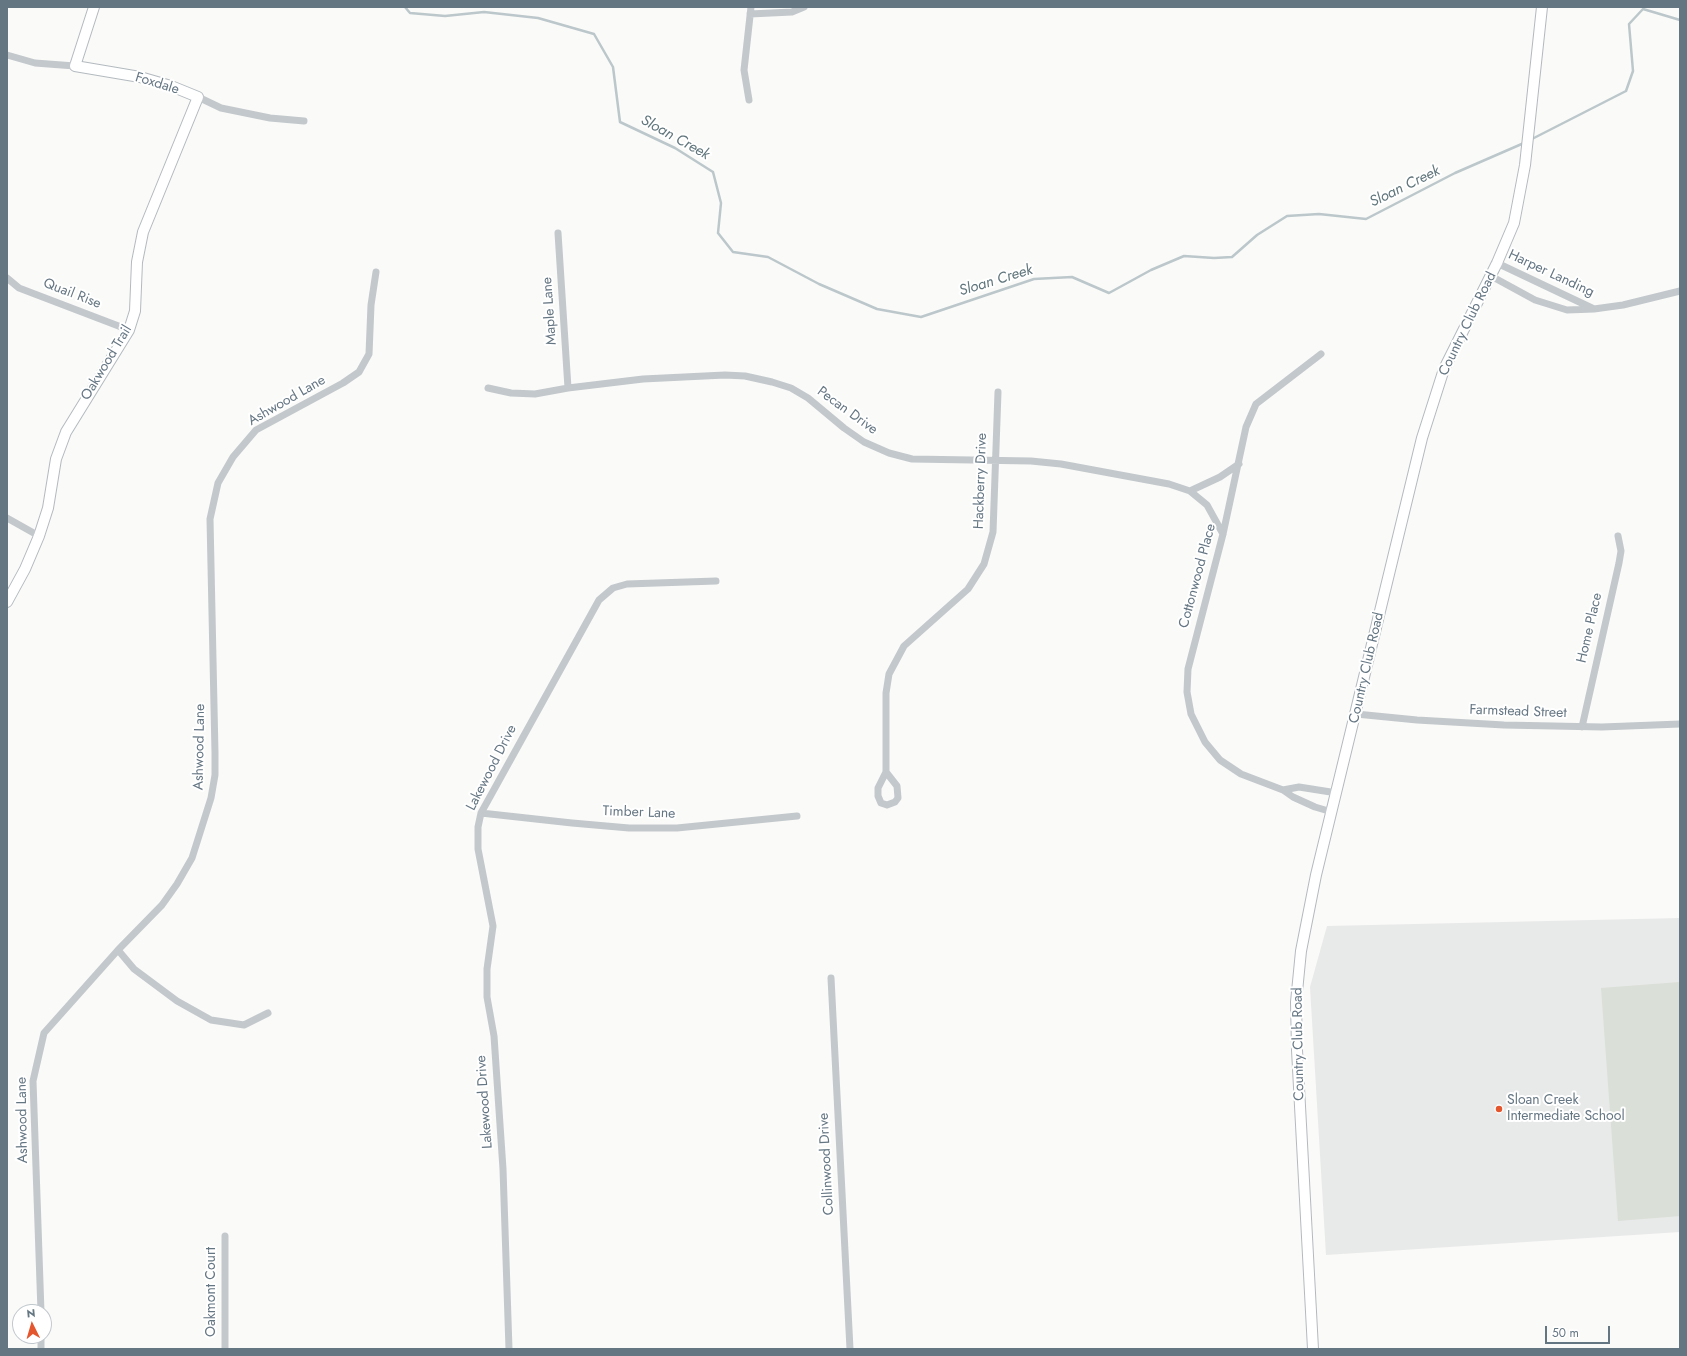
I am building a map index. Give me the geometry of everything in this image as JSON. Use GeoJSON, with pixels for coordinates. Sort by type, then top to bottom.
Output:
{"type":"FeatureCollection","features":[{"type":"Feature","properties":{"kind":"main road"},"geometry":{"type":"LineString","coordinates":[[75,66],[94,7]]}},
{"type":"Feature","properties":{"kind":"main road","name":"Country Club Road"},"geometry":{"type":"LineString","coordinates":[[1313,1349],[1296,1050],[1296,1002],[1301,951],[1312,895],[1422,438],[1444,369],[1491,276],[1514,223],[1525,165],[1542,7]]}},
{"type":"Feature","properties":{"kind":"main road","name":"Foxdale"},"geometry":{"type":"LineString","coordinates":[[75,66],[140,77],[171,86],[198,97]]}},
{"type":"Feature","properties":{"kind":"main road","name":"Oakwood Trail"},"geometry":{"type":"LineString","coordinates":[[7,602],[25,569],[48,508],[56,459],[66,432],[129,330],[135,311],[137,262],[143,232],[198,97]]}},
{"type":"Feature","properties":{"kind":"street"},"geometry":{"type":"LineString","coordinates":[[749,100],[744,70],[750,11],[792,12],[804,7]]}},
{"type":"Feature","properties":{"kind":"street","name":"Foxdale"},"geometry":{"type":"LineString","coordinates":[[7,55],[35,63],[75,66]]}},
{"type":"Feature","properties":{"kind":"street","name":"Foxdale"},"geometry":{"type":"LineString","coordinates":[[198,97],[221,108],[270,118],[304,121]]}},
{"type":"Feature","properties":{"kind":"street","name":"Maple Lane"},"geometry":{"type":"LineString","coordinates":[[558,233],[568,388]]}},
{"type":"Feature","properties":{"kind":"street","name":"Harper Landing"},"geometry":{"type":"LineString","coordinates":[[1497,263],[1594,309]]}},
{"type":"Feature","properties":{"kind":"street","name":"Ashwood Lane"},"geometry":{"type":"LineString","coordinates":[[41,1304],[33,1081],[38,1053],[44,1033],[118,950],[162,905],[177,884],[192,858],[211,798],[215,775],[215,753],[210,519],[218,483],[233,456],[256,430],[343,383],[359,372],[369,354],[370,305],[376,272]]}},
{"type":"Feature","properties":{"kind":"street","name":"Harper Landing"},"geometry":{"type":"LineString","coordinates":[[1491,276],[1535,300],[1567,310],[1594,309],[1623,305],[1680,291]]}},
{"type":"Feature","properties":{"kind":"street","name":"Quail Rise"},"geometry":{"type":"LineString","coordinates":[[7,278],[19,288],[129,330]]}},
{"type":"Feature","properties":{"kind":"street","name":"Cottonwood Place"},"geometry":{"type":"LineString","coordinates":[[1321,354],[1256,404],[1246,427],[1223,534],[1188,669],[1187,692],[1191,714],[1200,736],[1220,760],[1241,774],[1284,790],[1293,797],[1315,807],[1332,812]]}},
{"type":"Feature","properties":{"kind":"street","name":"Pecan Drive"},"geometry":{"type":"LineString","coordinates":[[488,388],[511,393],[534,394],[568,388],[642,379],[725,375],[745,376],[791,388],[808,398],[844,428],[864,442],[890,453],[912,459],[1031,461],[1061,464],[1169,484],[1190,491],[1207,505],[1223,534]]}},
{"type":"Feature","properties":{"kind":"street","name":"Hackberry Drive"},"geometry":{"type":"LineString","coordinates":[[886,772],[886,693],[889,674],[904,646],[968,589],[984,564],[993,532],[997,461],[995,431],[998,392]]}},
{"type":"Feature","properties":{"kind":"street"},"geometry":{"type":"LineString","coordinates":[[1190,491],[1220,477],[1239,464]]}},
{"type":"Feature","properties":{"kind":"street"},"geometry":{"type":"LineString","coordinates":[[7,518],[38,536]]}},
{"type":"Feature","properties":{"kind":"street","name":"Home Place"},"geometry":{"type":"LineString","coordinates":[[1582,727],[1620,563],[1618,536]]}},
{"type":"Feature","properties":{"kind":"street","name":"Lakewood Drive"},"geometry":{"type":"LineString","coordinates":[[509,1349],[503,1169],[494,1036],[487,997],[487,969],[494,926],[478,848],[478,827],[481,812],[599,600],[613,588],[627,584],[716,581]]}},
{"type":"Feature","properties":{"kind":"street","name":"Farmstead Street"},"geometry":{"type":"LineString","coordinates":[[1356,714],[1448,723],[1582,727],[1680,724]]}},
{"type":"Feature","properties":{"kind":"street","name":"Cottonwood Place"},"geometry":{"type":"LineString","coordinates":[[1284,790],[1300,787],[1337,793]]}},
{"type":"Feature","properties":{"kind":"street","name":"Timber Lane"},"geometry":{"type":"LineString","coordinates":[[481,812],[629,828],[677,828],[797,816]]}},
{"type":"Feature","properties":{"kind":"street"},"geometry":{"type":"LineString","coordinates":[[118,950],[141,974],[177,1001],[211,1020],[244,1025],[268,1013]]}},
{"type":"Feature","properties":{"kind":"street","name":"Collinwood Drive"},"geometry":{"type":"LineString","coordinates":[[831,978],[850,1349]]}},
{"type":"Feature","properties":{"kind":"street","name":"Oakmont Court"},"geometry":{"type":"LineString","coordinates":[[225,1236],[225,1349]]}},
{"type":"Feature","properties":{"kind":"shaded area","name":"Sloan Creek Intermediate School"},"geometry":{"type":"Polygon","coordinates":[[[1680,918],[1680,1232],[1326,1255],[1310,987],[1327,926],[1680,918]]]}},
{"type":"Feature","properties":{"kind":"shaded area"},"geometry":{"type":"Polygon","coordinates":[[[1680,982],[1680,1216],[1618,1221],[1601,988],[1680,982]]]}},
{"type":"Feature","properties":{"kind":"waterway","name":"Sloan Creek"},"geometry":{"type":"LineString","coordinates":[[405,7],[410,13],[445,16],[484,12],[538,18],[594,34],[613,67],[620,122],[675,148],[713,172],[721,203],[718,233],[733,252],[768,257],[819,284],[877,309],[921,317],[1034,279],[1072,277],[1109,293],[1151,270],[1184,256],[1214,258],[1232,257],[1257,235],[1287,216],[1319,214],[1366,219],[1455,173],[1524,143]]}},
{"type":"Feature","properties":{"kind":"waterway","name":"Sloan Creek"},"geometry":{"type":"LineString","coordinates":[[1530,140],[1626,91],[1633,71],[1629,24],[1643,9],[1680,20]]}},
{"type":"Feature","properties":{"kind":"place","name":"Sloan Creek Intermediate School"},"geometry":{"type":"Point","coordinates":[1499,1109]}}]}
